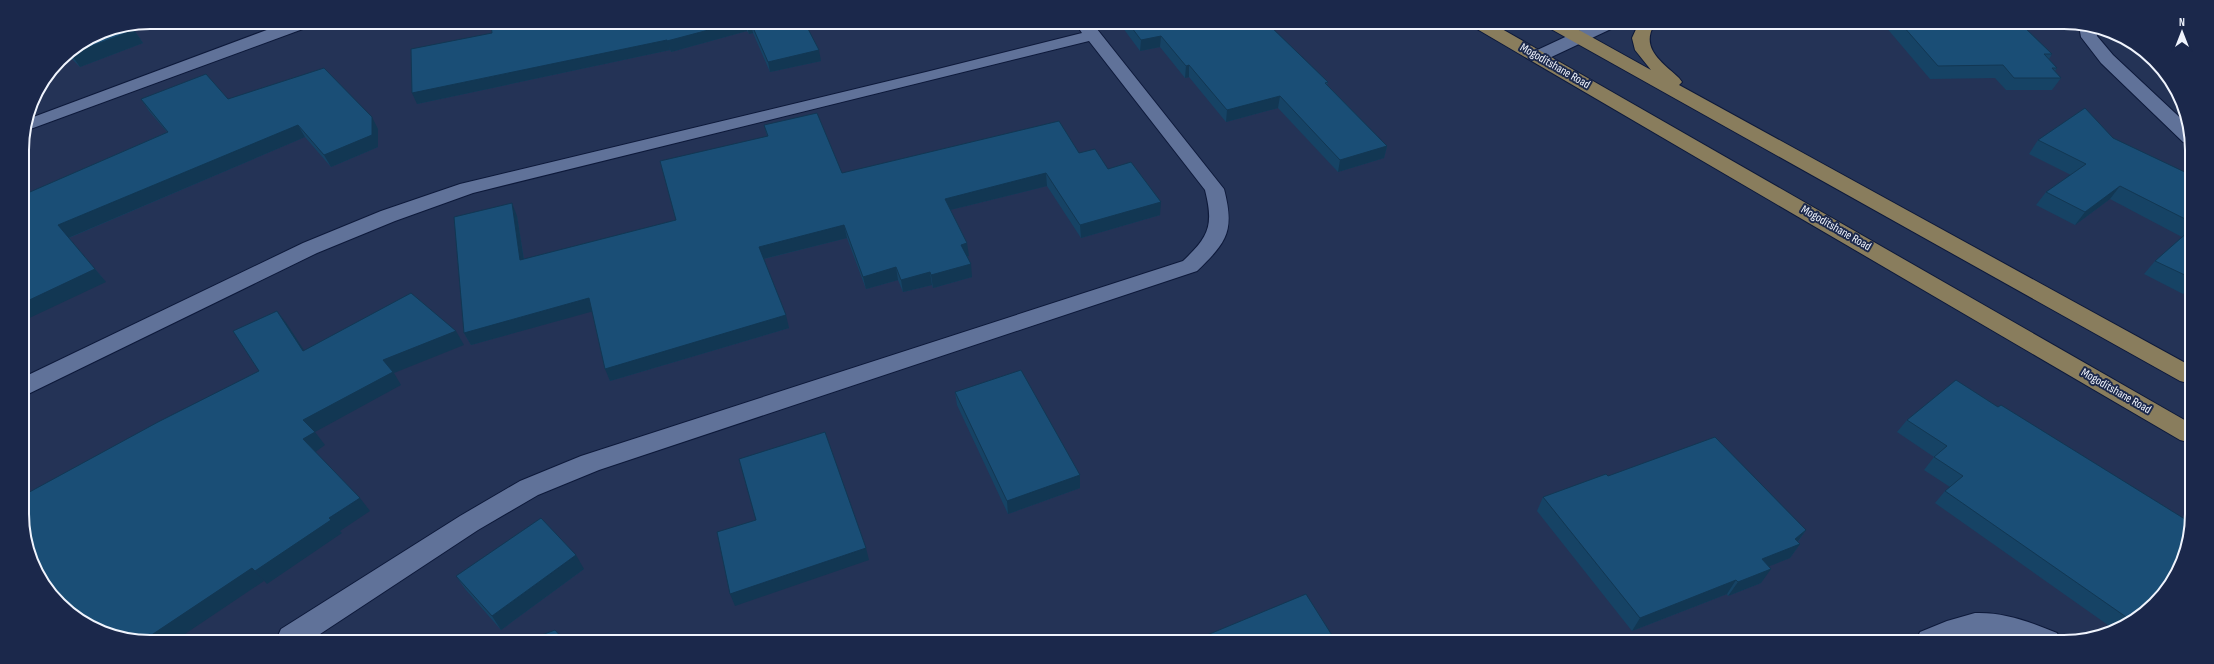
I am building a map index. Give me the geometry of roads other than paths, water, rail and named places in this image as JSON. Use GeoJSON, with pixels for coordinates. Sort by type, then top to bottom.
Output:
{"type":"FeatureCollection","features":[{"type":"Feature","properties":{"kind":"main road","name":"Mogoditshane Road"},"geometry":{"type":"LineString","coordinates":[[1490,29],[2185,430]]}},
{"type":"Feature","properties":{"kind":"main road"},"geometry":{"type":"LineString","coordinates":[[1564,29],[2185,373]]}},
{"type":"Feature","properties":{"kind":"main road"},"geometry":{"type":"LineString","coordinates":[[1643,29],[1640,34],[1639,41],[1643,49],[1686,96]]}},
{"type":"Feature","properties":{"kind":"street"},"geometry":{"type":"LineString","coordinates":[[32,124],[284,29]]}},
{"type":"Feature","properties":{"kind":"street"},"geometry":{"type":"LineString","coordinates":[[1539,56],[1581,38],[1598,29]]}},
{"type":"Feature","properties":{"kind":"street"},"geometry":{"type":"LineString","coordinates":[[29,385],[310,248],[388,216],[467,188],[920,79],[1089,30],[1214,189],[1218,204],[1220,226],[1210,248],[1190,266],[590,463],[528,488],[469,523],[296,635]]}},
{"type":"Feature","properties":{"kind":"street"},"geometry":{"type":"LineString","coordinates":[[2088,32],[2089,37],[2107,59],[2184,134]]}},
{"type":"Feature","properties":{"kind":"street"},"geometry":{"type":"LineString","coordinates":[[1943,635],[1953,630],[1976,624],[2010,628],[2024,631],[2032,635]]}}]}
